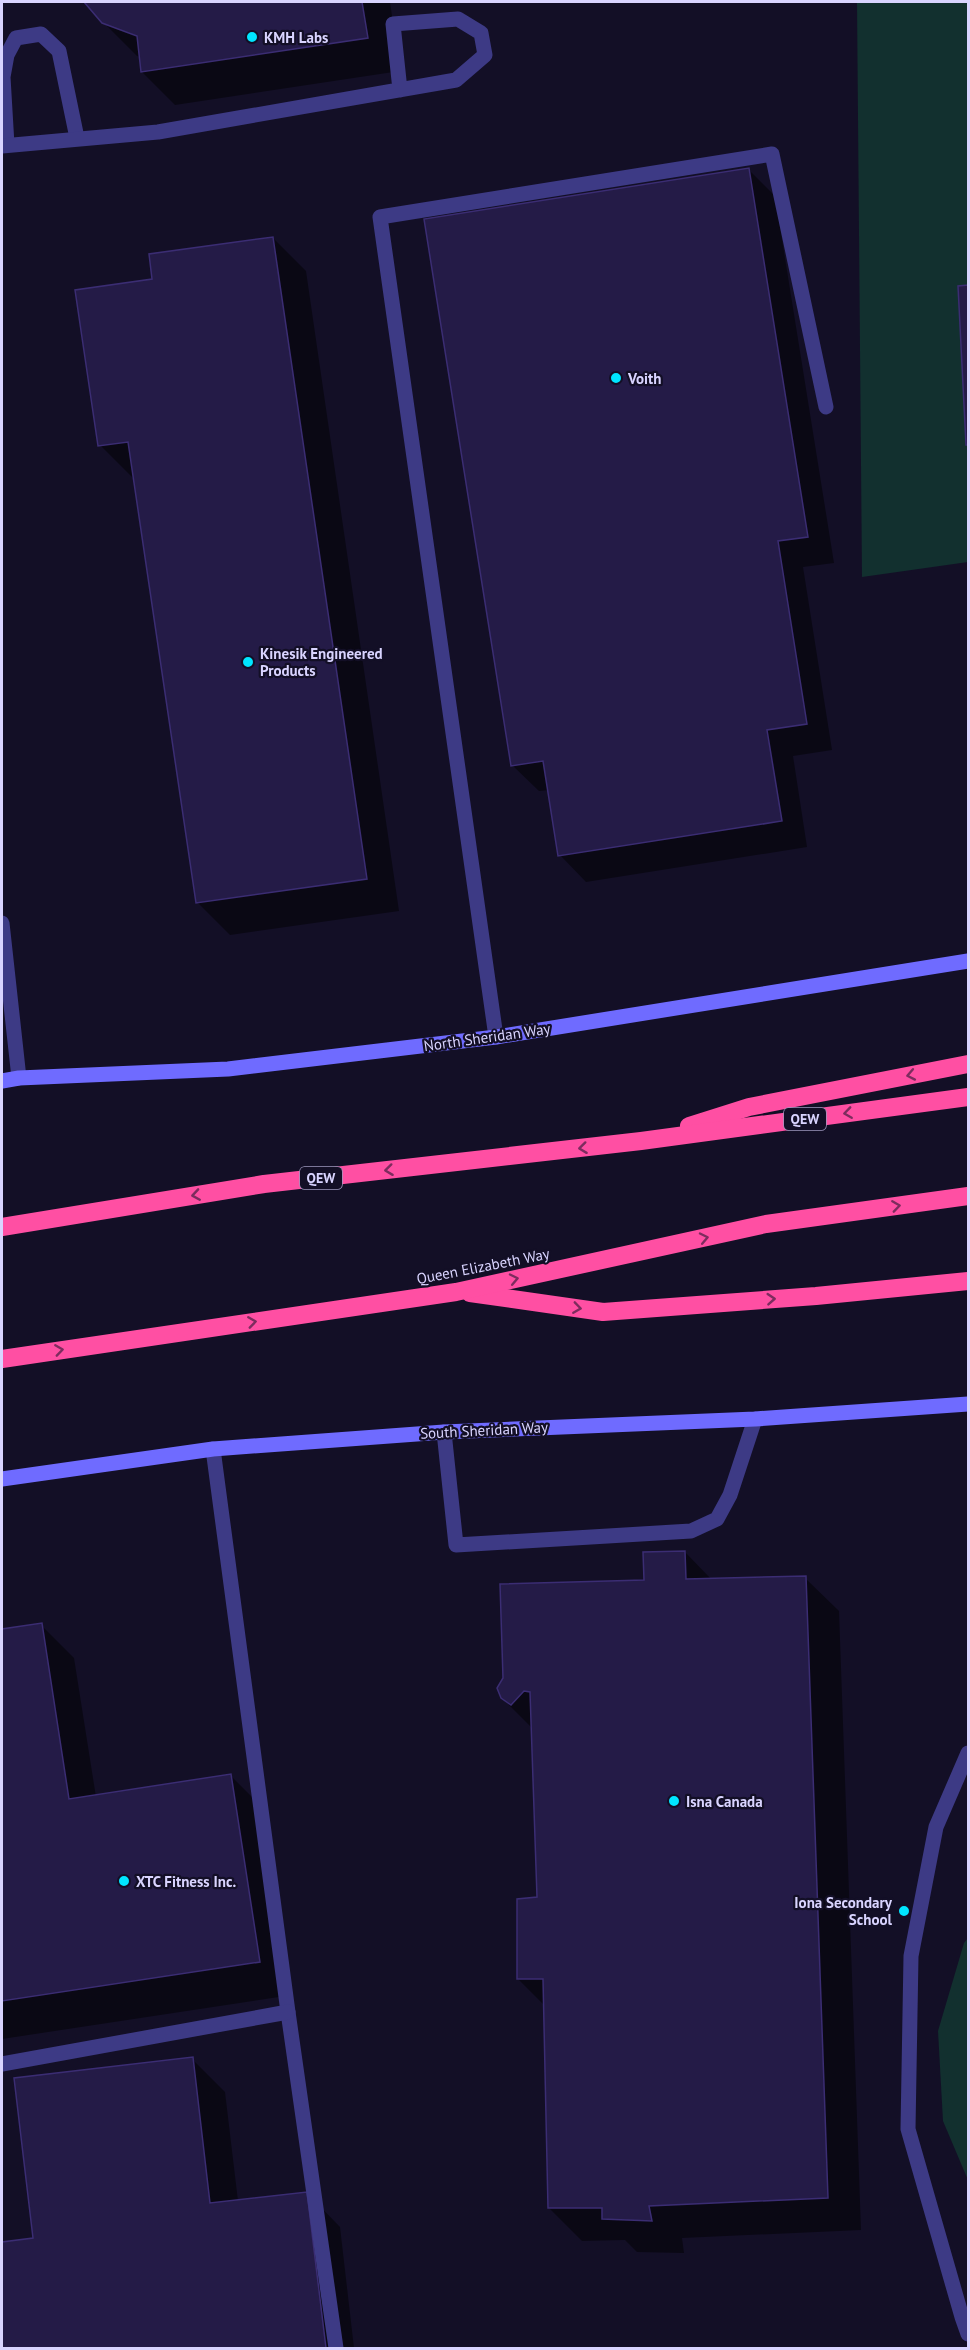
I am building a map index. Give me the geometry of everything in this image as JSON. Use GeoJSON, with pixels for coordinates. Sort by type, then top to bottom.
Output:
{"type":"FeatureCollection","features":[{"type":"Feature","properties":{"kind":"highway"},"geometry":{"type":"LineString","coordinates":[[641,1141],[749,1107],[969,1064]]}},
{"type":"Feature","properties":{"kind":"highway","name":"QEW"},"geometry":{"type":"LineString","coordinates":[[2,1227],[264,1184],[641,1141],[969,1097]]}},
{"type":"Feature","properties":{"kind":"highway","name":"Queen Elizabeth Way"},"geometry":{"type":"LineString","coordinates":[[2,1359],[456,1292],[766,1224],[969,1196]]}},
{"type":"Feature","properties":{"kind":"highway"},"geometry":{"type":"LineString","coordinates":[[456,1292],[603,1312],[816,1296],[969,1281]]}},
{"type":"Feature","properties":{"kind":"street"},"geometry":{"type":"LineString","coordinates":[[77,138],[59,51],[41,34],[16,38],[7,55],[3,77],[4,146],[158,132],[400,90],[456,80],[485,55],[481,33],[458,19],[393,24],[400,90]]}},
{"type":"Feature","properties":{"kind":"street"},"geometry":{"type":"LineString","coordinates":[[496,1037],[380,217],[772,154],[826,407]]}},
{"type":"Feature","properties":{"kind":"street"},"geometry":{"type":"LineString","coordinates":[[2,923],[19,1078]]}},
{"type":"Feature","properties":{"kind":"street","name":"North Sheridan Way"},"geometry":{"type":"LineString","coordinates":[[2,1081],[19,1078],[228,1069],[496,1037],[969,961]]}},
{"type":"Feature","properties":{"kind":"street","name":"South Sheridan Way"},"geometry":{"type":"LineString","coordinates":[[2,1479],[213,1449],[444,1431],[755,1419],[969,1404]]}},
{"type":"Feature","properties":{"kind":"street"},"geometry":{"type":"LineString","coordinates":[[444,1431],[456,1545],[691,1531],[717,1520],[730,1495],[755,1419]]}},
{"type":"Feature","properties":{"kind":"street"},"geometry":{"type":"LineString","coordinates":[[213,1449],[288,2013],[336,2349]]}},
{"type":"Feature","properties":{"kind":"street"},"geometry":{"type":"LineString","coordinates":[[969,1753],[936,1827],[911,1956],[908,2129],[962,2317],[969,2334]]}},
{"type":"Feature","properties":{"kind":"street"},"geometry":{"type":"LineString","coordinates":[[2,2064],[288,2013]]}},
{"type":"Feature","properties":{"kind":"green space"},"geometry":{"type":"Polygon","coordinates":[[[857,2],[968,2],[968,562],[862,577],[857,2]]]}},
{"type":"Feature","properties":{"kind":"green space"},"geometry":{"type":"Polygon","coordinates":[[[968,1938],[968,2180],[943,2121],[938,2031],[964,1943],[968,1938]]]}},
{"type":"Feature","properties":{"kind":"building","name":"KMH Labs"},"geometry":{"type":"Polygon","coordinates":[[[84,2],[362,2],[368,38],[141,72],[137,36],[102,23],[84,2]]]}},
{"type":"Feature","properties":{"kind":"building","name":"Voith"},"geometry":{"type":"Polygon","coordinates":[[[749,168],[808,537],[778,541],[807,724],[767,730],[782,821],[558,856],[543,761],[511,766],[424,219],[749,168]]]}},
{"type":"Feature","properties":{"kind":"building","name":"Kinesik Engineered Products"},"geometry":{"type":"Polygon","coordinates":[[[273,237],[367,879],[196,903],[128,442],[98,446],[75,290],[152,279],[149,254],[273,237]]]}},
{"type":"Feature","properties":{"kind":"building"},"geometry":{"type":"Polygon","coordinates":[[[968,285],[968,445],[966,445],[958,286],[968,285]]]}},
{"type":"Feature","properties":{"kind":"building","name":"Isna Canada"},"geometry":{"type":"Polygon","coordinates":[[[685,1551],[686,1579],[806,1576],[828,2198],[649,2206],[652,2221],[602,2219],[602,2208],[548,2208],[543,1979],[517,1979],[517,1899],[537,1897],[530,1692],[524,1691],[511,1705],[501,1698],[497,1688],[503,1678],[500,1584],[644,1580],[643,1552],[685,1551]]]}},
{"type":"Feature","properties":{"kind":"building","name":"XTC Fitness Inc."},"geometry":{"type":"Polygon","coordinates":[[[42,1623],[69,1799],[231,1774],[260,1962],[2,2001],[2,1629],[42,1623]]]}},
{"type":"Feature","properties":{"kind":"building"},"geometry":{"type":"Polygon","coordinates":[[[193,2057],[210,2203],[307,2192],[326,2348],[2,2348],[2,2242],[33,2238],[14,2078],[193,2057]]]}},
{"type":"Feature","properties":{"kind":"place","name":"KMH Labs"},"geometry":{"type":"Point","coordinates":[252,37]}},
{"type":"Feature","properties":{"kind":"place","name":"Voith"},"geometry":{"type":"Point","coordinates":[616,378]}},
{"type":"Feature","properties":{"kind":"place","name":"Kinesik Engineered Products"},"geometry":{"type":"Point","coordinates":[248,662]}},
{"type":"Feature","properties":{"kind":"place","name":"Isna Canada"},"geometry":{"type":"Point","coordinates":[674,1801]}},
{"type":"Feature","properties":{"kind":"place","name":"XTC Fitness Inc."},"geometry":{"type":"Point","coordinates":[124,1881]}},
{"type":"Feature","properties":{"kind":"place","name":"Iona Secondary School"},"geometry":{"type":"Point","coordinates":[904,1911]}}]}
